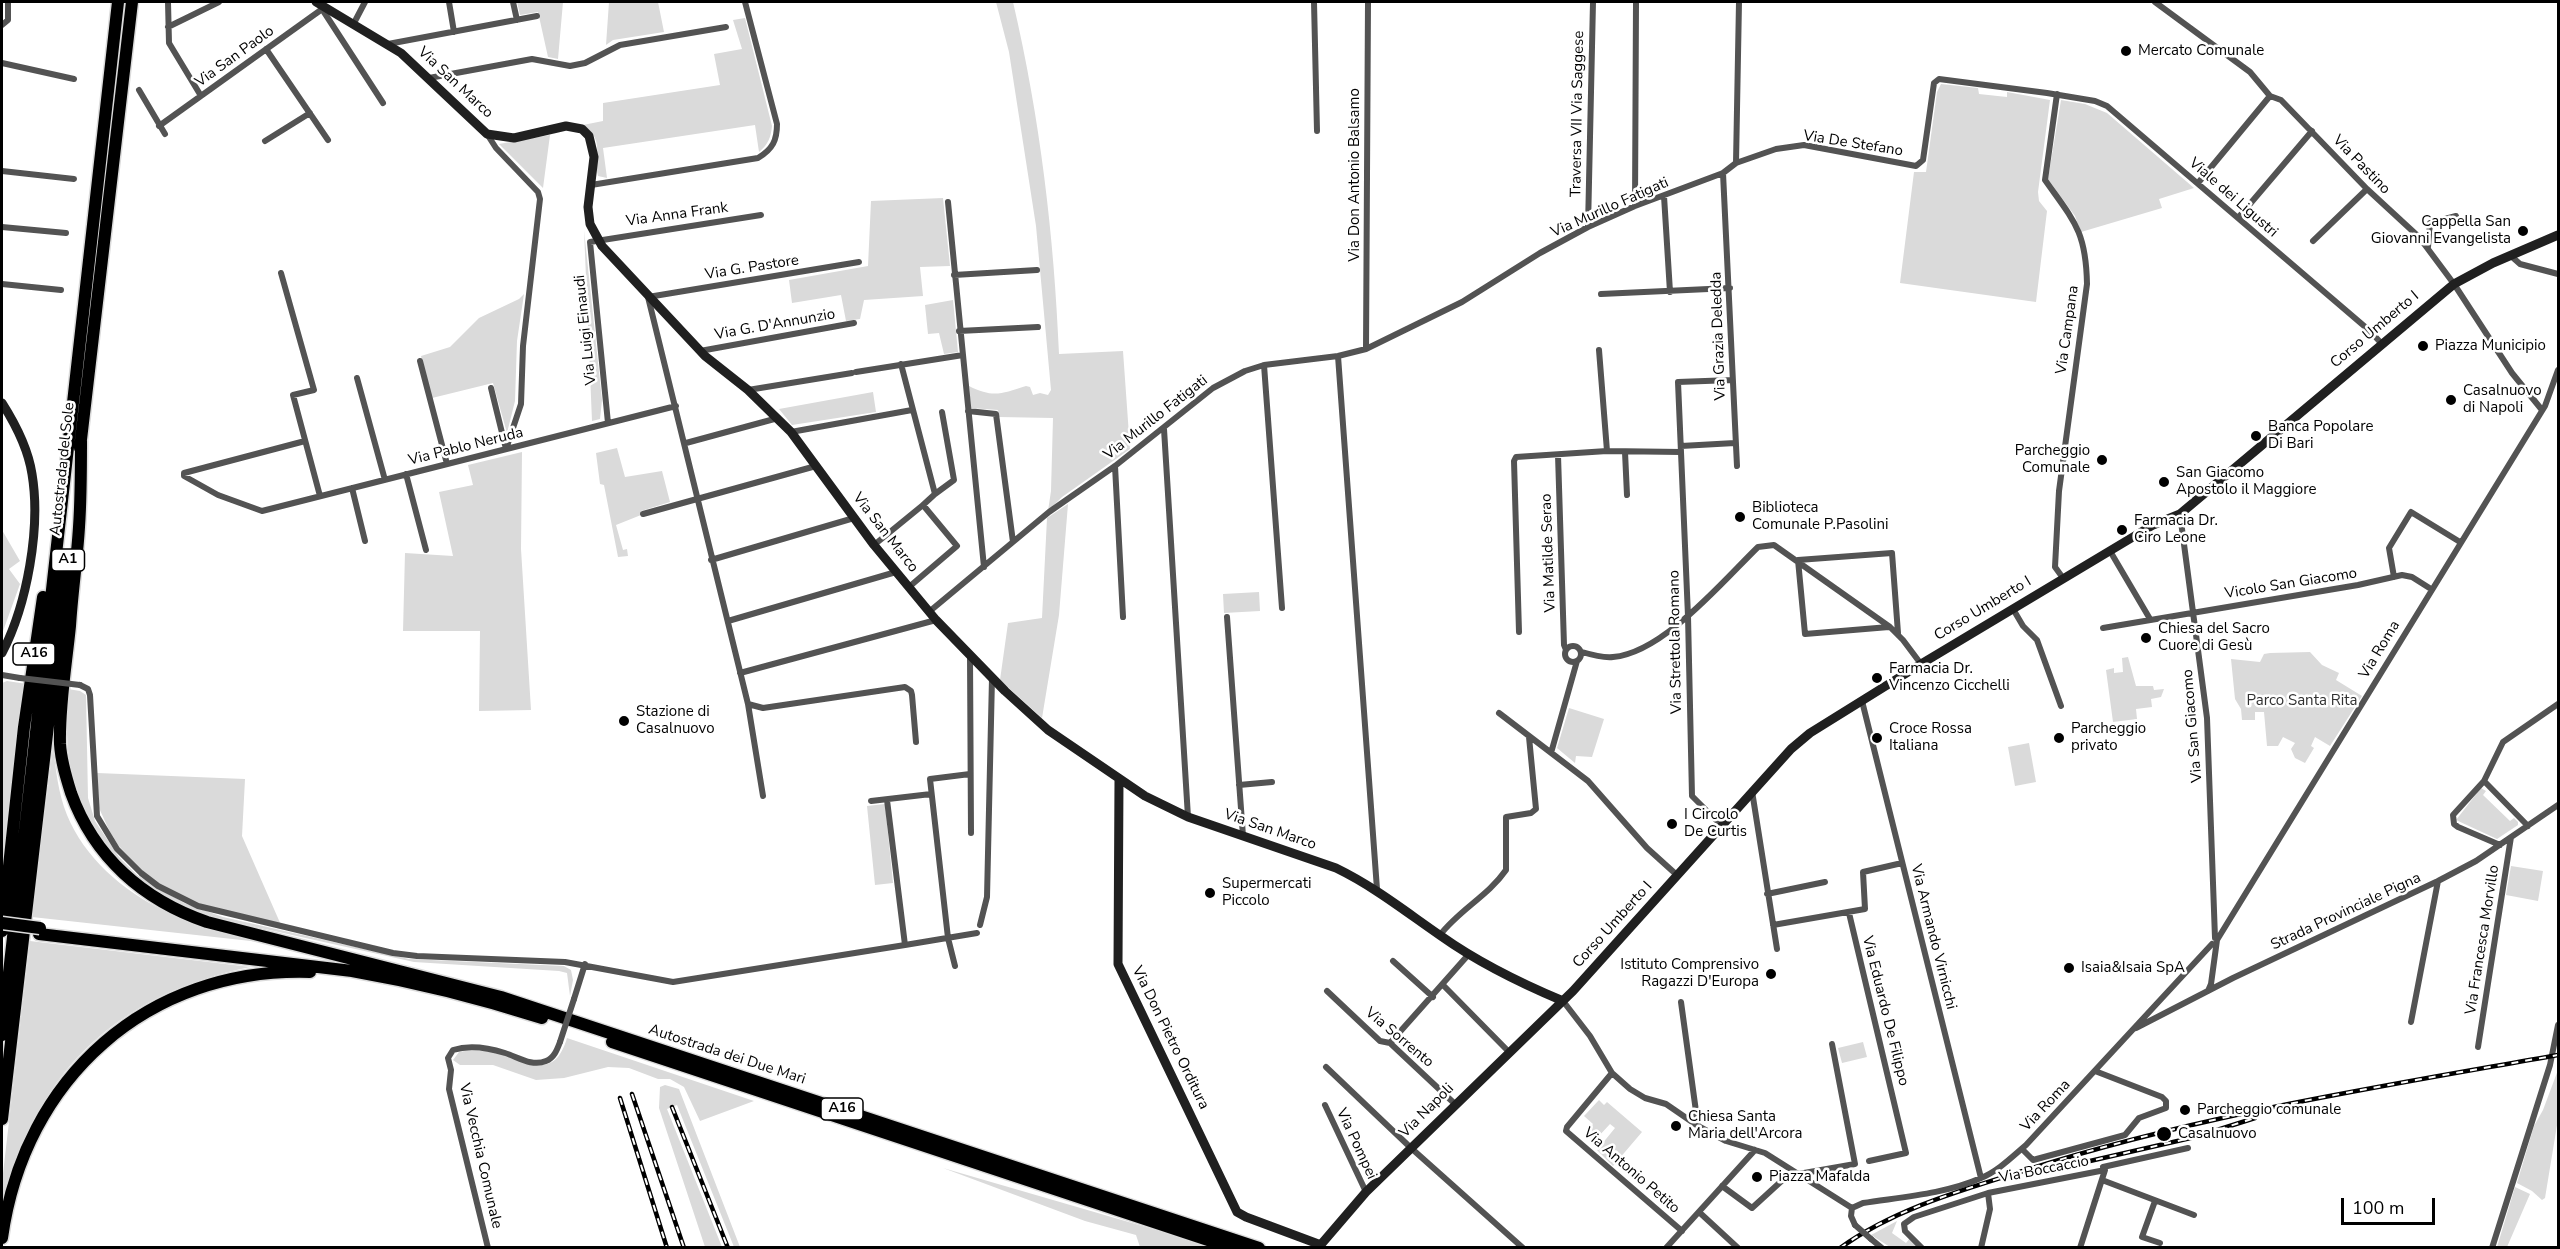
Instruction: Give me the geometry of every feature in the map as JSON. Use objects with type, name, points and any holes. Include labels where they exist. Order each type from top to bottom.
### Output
[{"type":"highway","name":"Autostrada del Sole","points":[[2,1035],[118,2]]},
{"type":"highway","name":"Autostrada del Sole","points":[[2,1119],[132,2]]},
{"type":"highway","name":"A16","points":[[2,930],[24,727],[74,379]]},
{"type":"highway","points":[[81,441],[79,526],[60,746],[65,776],[77,808],[93,838],[118,868],[145,892],[186,915],[423,981]]},
{"type":"highway","points":[[2,923],[40,931],[423,981]]},
{"type":"highway","points":[[2,930],[40,931]]},
{"type":"highway","points":[[2,1238],[13,1187],[29,1142],[53,1099],[75,1070],[101,1044],[153,1007],[180,994],[212,983],[252,975],[287,972],[423,981]]},
{"type":"highway","name":"Autostrada dei Due Mari","points":[[423,981],[1232,1248]]},
{"type":"highway","name":"Autostrada dei Due Mari","points":[[423,981],[537,1008],[1259,1248]]},
{"type":"main road","name":"Via San Marco","points":[[321,6],[387,44],[429,78],[476,126],[488,134],[513,138],[567,126],[582,129],[592,143],[594,157],[588,207],[590,225],[613,261],[700,351],[748,390],[791,432],[874,545],[936,620],[992,678],[1048,730],[1145,796],[1188,817],[1336,868],[1377,890],[1440,935],[1502,974],[1563,1001]]},
{"type":"main road","name":"Corso Umberto I","points":[[1563,1001],[1678,876],[1752,791],[1791,749],[1810,734],[2153,525],[2180,514],[2454,284],[2559,235]]},
{"type":"main road","points":[[2,403],[14,421],[28,455],[35,515],[25,588],[14,626],[2,653]]},
{"type":"main road","name":"Via Don Pietro Orditura","points":[[1119,779],[1118,964],[1237,1212],[1246,1218],[1319,1246]]},
{"type":"main road","name":"Via Napoli","points":[[1319,1246],[1366,1192],[1563,1001]]},
{"type":"street","points":[[2,25],[8,20],[8,2]]},
{"type":"street","points":[[168,2],[169,44],[201,96]]},
{"type":"street","points":[[196,2],[201,10]]},
{"type":"street","points":[[168,27],[219,2]]},
{"type":"street","points":[[354,23],[365,2]]},
{"type":"street","points":[[449,2],[454,32]]},
{"type":"street","points":[[513,2],[517,20]]},
{"type":"street","points":[[591,184],[758,158],[769,152],[775,142],[777,124],[745,2]]},
{"type":"street","points":[[1314,2],[1317,131]]},
{"type":"street","name":"Via Don Antonio Balsamo","points":[[1366,349],[1368,2]]},
{"type":"street","name":"Traversa VII Via Saggese","points":[[1588,227],[1593,2]]},
{"type":"street","points":[[1635,206],[1636,2]]},
{"type":"street","points":[[1736,163],[1739,2]]},
{"type":"street","name":"Via Pastino","points":[[2155,2],[2250,72],[2270,96],[2281,100],[2428,248],[2454,284]]},
{"type":"street","points":[[321,6],[383,103]]},
{"type":"street","name":"Via San Paolo","points":[[159,126],[266,49],[321,6]]},
{"type":"street","points":[[387,44],[537,16]]},
{"type":"street","points":[[429,78],[532,59],[570,66],[585,63],[620,45],[726,27]]},
{"type":"street","points":[[266,49],[328,140]]},
{"type":"street","points":[[2,63],[75,79]]},
{"type":"street","name":"Via De Stefano","points":[[1723,173],[1736,163],[1776,149],[1804,145],[1916,166],[1923,160],[1935,80],[2057,94]]},
{"type":"street","points":[[139,90],[165,134]]},
{"type":"street","name":"Viale dei Ligustri","points":[[2057,94],[2095,101],[2107,106],[2370,331],[2381,344]]},
{"type":"street","name":"Via Campana","points":[[2057,94],[2045,180],[2075,221],[2086,260],[2087,284],[2059,492],[2055,567],[2063,579]]},
{"type":"street","points":[[2198,183],[2270,96]]},
{"type":"street","points":[[266,141],[310,113]]},
{"type":"street","points":[[2238,218],[2312,131]]},
{"type":"street","points":[[488,134],[496,148],[538,192],[540,199],[523,346],[520,404],[506,449]]},
{"type":"street","points":[[2,171],[75,179]]},
{"type":"street","name":"Via Murillo Fatigati","points":[[930,611],[1049,512],[1164,429],[1213,388],[1245,371],[1264,365],[1338,356],[1366,349],[1462,302],[1539,253],[1588,227],[1635,206],[1723,173]]},
{"type":"street","name":"Via Grazia Deledda","points":[[1723,173],[1737,466]]},
{"type":"street","points":[[2313,241],[2367,189]]},
{"type":"street","points":[[1664,196],[1670,292]]},
{"type":"street","points":[[948,202],[984,567]]},
{"type":"street","name":"Via Anna Frank","points":[[597,239],[761,215]]},
{"type":"street","points":[[2428,248],[2430,223],[2456,216]]},
{"type":"street","points":[[2,227],[66,233]]},
{"type":"street","name":"Via Luigi Einaudi","points":[[597,239],[590,242],[589,253],[608,423]]},
{"type":"street","points":[[2511,256],[2520,264],[2558,272]]},
{"type":"street","name":"Via G. Pastore","points":[[648,297],[859,262]]},
{"type":"street","points":[[954,275],[1037,270]]},
{"type":"street","points":[[281,273],[314,390],[292,395],[320,496]]},
{"type":"street","points":[[2,284],[62,290]]},
{"type":"street","points":[[2454,284],[2512,373],[2542,410]]},
{"type":"street","points":[[1601,294],[1730,288]]},
{"type":"street","points":[[648,297],[686,443],[711,560],[741,673],[763,796]]},
{"type":"street","name":"Via G. D'Annunzio","points":[[700,351],[854,323]]},
{"type":"street","points":[[959,331],[1038,327]]},
{"type":"street","points":[[1599,350],[1607,451]]},
{"type":"street","points":[[748,390],[963,355]]},
{"type":"street","points":[[1338,356],[1377,890]]},
{"type":"street","points":[[420,361],[447,464]]},
{"type":"street","points":[[901,364],[935,494]]},
{"type":"street","points":[[1264,365],[1282,608]]},
{"type":"street","name":"Via Roma","points":[[1852,1208],[1863,1203],[1946,1189],[1981,1178],[1999,1168],[2022,1149],[2215,942],[2542,410],[2559,370]]},
{"type":"street","points":[[357,378],[385,480]]},
{"type":"street","name":"Via Strettola Romano","points":[[1721,825],[1692,796],[1688,616],[1678,382],[1732,380]]},
{"type":"street","points":[[491,388],[506,449]]},
{"type":"street","name":"Via Pablo Neruda","points":[[304,441],[184,473],[184,476],[218,495],[262,511],[676,406]]},
{"type":"street","points":[[791,432],[912,410]]},
{"type":"street","points":[[968,411],[996,414],[1013,542]]},
{"type":"street","points":[[874,545],[954,480],[942,412]]},
{"type":"street","points":[[686,443],[778,418]]},
{"type":"street","points":[[1164,429],[1188,817]]},
{"type":"street","points":[[1519,632],[1514,461],[1516,457],[1681,449],[1735,443]]},
{"type":"street","points":[[1625,452],[1627,495]]},
{"type":"street","name":"Via Matilde Serao","points":[[1558,455],[1566,650]]},
{"type":"street","points":[[643,514],[816,466]]},
{"type":"street","points":[[1115,466],[1123,617]]},
{"type":"street","points":[[406,474],[426,550]]},
{"type":"street","points":[[352,488],[365,541]]},
{"type":"street","points":[[909,587],[957,546],[923,505]]},
{"type":"street","points":[[2394,577],[2389,548],[2411,512],[2460,542]]},
{"type":"street","name":"Via San Giacomo","points":[[2180,514],[2207,718],[2215,942]]},
{"type":"street","points":[[711,560],[854,518]]},
{"type":"street","points":[[1577,661],[1571,662],[1567,658],[1566,650],[1575,646],[1582,652],[1612,658],[1623,656],[1656,641],[1688,616],[1758,548],[1774,545],[1898,633],[1922,664]]},
{"type":"street","points":[[2110,551],[2150,619]]},
{"type":"street","points":[[1798,560],[1892,553],[1898,633]]},
{"type":"street","points":[[1798,560],[1805,634],[1890,627]]},
{"type":"street","points":[[728,621],[896,572]]},
{"type":"street","name":"Vicolo San Giacomo","points":[[2103,628],[2408,575],[2431,589]]},
{"type":"street","points":[[2013,609],[2023,626],[2037,640],[2061,706]]},
{"type":"street","points":[[1227,617],[1243,836]]},
{"type":"street","points":[[741,673],[936,620]]},
{"type":"street","points":[[1551,753],[1577,661],[1582,652]]},
{"type":"street","points":[[970,656],[971,833]]},
{"type":"street","points":[[2,675],[80,685],[88,689],[94,790],[100,823],[129,862],[158,886],[198,906],[393,953],[585,964],[673,982],[977,933]]},
{"type":"street","points":[[980,925],[987,897],[992,678]]},
{"type":"street","points":[[748,704],[764,708],[905,687],[912,693],[916,742]]},
{"type":"street","name":"Via Armando Virnicchi","points":[[1862,701],[1981,1178]]},
{"type":"street","points":[[2500,844],[2458,828],[2453,821],[2455,813],[2484,781],[2503,742],[2559,704]]},
{"type":"street","points":[[1499,713],[1588,781],[1647,848],[1678,876]]},
{"type":"street","points":[[1440,935],[1452,921],[1487,892],[1506,870],[1506,817],[1509,814],[1532,813],[1536,809],[1529,737]]},
{"type":"street","points":[[955,966],[948,938],[930,779],[970,774]]},
{"type":"street","points":[[2484,781],[2528,826]]},
{"type":"street","points":[[1239,785],[1272,782]]},
{"type":"street","points":[[1752,791],[1777,950]]},
{"type":"street","points":[[871,801],[931,794]]},
{"type":"street","points":[[887,800],[905,945]]},
{"type":"street","name":"Strada Provinciale Pigna","points":[[2136,1028],[2233,978],[2438,881],[2559,805]]},
{"type":"street","name":"Via Francesca Morvillo","points":[[2478,1047],[2511,837]]},
{"type":"street","points":[[1773,925],[1865,909],[1863,872],[1902,863]]},
{"type":"street","points":[[2410,1022],[2438,881]]},
{"type":"street","points":[[1767,894],[1824,882]]},
{"type":"street","name":"Via Eduardo De Filippo","points":[[1849,913],[1906,1153],[1869,1161]]},
{"type":"street","name":"Via Roma","points":[[2208,991],[2213,972],[2215,942]]},
{"type":"street","points":[[1390,1043],[1469,954]]},
{"type":"street","points":[[1393,961],[1433,997]]},
{"type":"street","name":"Via Vecchia Comunale","points":[[489,1248],[449,1089],[451,1070],[447,1061],[449,1054],[460,1048],[493,1050],[525,1061],[540,1063],[550,1059],[560,1042],[585,964]]},
{"type":"street","points":[[2213,972],[2219,978],[2233,978]]},
{"type":"street","points":[[1443,986],[1509,1052]]},
{"type":"street","name":"Via Sorrento","points":[[1327,991],[1380,1041],[1390,1043],[1455,1104]]},
{"type":"street","points":[[2162,998],[2161,1005],[2164,1009],[2172,1010]]},
{"type":"street","points":[[1563,1001],[1590,1036],[1612,1073],[1630,1089],[1645,1098],[1666,1104],[1698,1126],[1726,1141],[1765,1153],[1798,1173],[1852,1208],[1851,1216],[1855,1225],[1882,1248]]},
{"type":"street","points":[[1682,1002],[1698,1126]]},
{"type":"street","points":[[2492,1248],[2554,1051],[2558,1024]]},
{"type":"street","points":[[1722,1186],[1752,1208],[1780,1180],[1798,1173],[1855,1164],[1832,1044]]},
{"type":"street","points":[[2554,1051],[2559,1044]]},
{"type":"street","points":[[1326,1067],[1411,1148],[1523,1248]]},
{"type":"street","points":[[2022,1149],[2033,1160],[2126,1135],[2139,1118],[2166,1108],[2166,1101],[2162,1097],[2095,1071]]},
{"type":"street","name":"Via Antonio Petito","points":[[1612,1073],[1566,1131],[1682,1231]]},
{"type":"street","name":"Via Pompei","points":[[1325,1105],[1366,1192]]},
{"type":"street","name":"Via Boccaccio","points":[[1922,1248],[1905,1231],[1904,1224],[1914,1217],[1988,1193],[2104,1170],[2103,1167],[2188,1148]]},
{"type":"street","points":[[1666,1248],[1755,1150]]},
{"type":"street","points":[[2080,1248],[2104,1170]]},
{"type":"street","points":[[2102,1180],[2194,1215]]},
{"type":"street","points":[[1981,1248],[1990,1209],[1988,1193]]},
{"type":"street","points":[[2156,1201],[2142,1237],[2160,1243]]},
{"type":"street","points":[[1699,1212],[1738,1248]]},
{"type":"green space","points":[[517,2],[563,2],[558,59],[548,57],[538,12],[520,15]]},
{"type":"green space","points":[[609,2],[658,2],[664,32],[613,40],[606,45]]},
{"type":"green space","points":[[996,2],[1013,2],[1031,89],[1054,265],[1059,354],[1123,351],[1130,449],[1062,497],[1048,511],[1051,491],[1053,418],[999,417],[998,410],[971,408],[969,386],[997,394],[1026,386],[1030,387],[1033,395],[1040,393],[1048,395],[1051,390],[1036,226],[1009,52]]},
{"type":"green space","points":[[745,18],[772,126],[765,147],[759,152],[755,125],[603,148],[607,178],[598,176],[597,143],[590,131],[583,125],[603,121],[603,103],[720,85],[714,54],[742,49],[733,20]]},
{"type":"green space","points":[[1941,84],[1978,88],[1979,94],[2007,97],[2007,92],[2050,100],[2038,192],[2039,201],[2047,211],[2036,302],[1900,283],[1914,172],[1926,172],[1937,92]]},
{"type":"green space","points":[[2061,100],[2085,104],[2107,113],[2194,188],[2159,199],[2162,208],[2081,232],[2075,216],[2048,179]]},
{"type":"green space","points":[[550,135],[543,188],[499,144]]},
{"type":"green space","points":[[943,198],[950,266],[920,267],[923,296],[864,300],[860,319],[846,321],[841,295],[792,303],[789,280],[868,266],[871,201]]},
{"type":"green space","points":[[584,230],[602,400],[600,419],[592,421]]},
{"type":"green space","points":[[524,294],[517,341],[515,401],[507,433],[493,383],[432,398],[421,356],[450,347],[479,318],[519,299]]},
{"type":"green space","points":[[953,300],[958,352],[944,354],[939,333],[928,334],[925,305]]},
{"type":"green space","points":[[873,392],[876,412],[792,425],[779,409]]},
{"type":"green space","points":[[617,448],[625,477],[662,471],[670,502],[641,511],[641,515],[616,525],[623,550],[627,549],[628,556],[618,557],[604,485],[600,484],[596,453]]},
{"type":"green space","points":[[522,452],[521,549],[531,710],[479,711],[480,631],[403,631],[405,553],[453,556],[439,492],[473,485],[468,465]]},
{"type":"green space","points":[[1068,504],[1059,615],[1042,718],[1000,680],[1008,623],[1042,618],[1047,518]]},
{"type":"green space","points":[[2,530],[20,561],[9,569],[20,584],[2,634]]},
{"type":"green space","points":[[1259,592],[1260,611],[1224,613],[1223,594]]},
{"type":"green space","name":"Parco Santa Rita","points":[[2310,652],[2322,665],[2339,673],[2336,680],[2362,696],[2330,746],[2315,737],[2311,746],[2314,748],[2305,763],[2295,758],[2291,749],[2295,743],[2283,737],[2278,746],[2267,746],[2264,712],[2255,712],[2255,720],[2242,720],[2241,709],[2235,699],[2231,659],[2260,662],[2264,654]]},
{"type":"green space","points":[[2128,657],[2136,686],[2153,686],[2154,690],[2164,689],[2161,697],[2151,699],[2152,707],[2136,709],[2137,719],[2113,722],[2106,670],[2114,668],[2114,673],[2123,672],[2122,658]]},
{"type":"green space","points":[[7,681],[27,684],[2,889],[2,683]]},
{"type":"green space","points":[[68,689],[80,691],[86,695],[88,798],[95,821],[119,857],[137,875],[184,903],[223,917],[409,959],[564,966],[571,970],[573,980],[570,996],[567,973],[414,962],[220,919],[190,908],[163,894],[138,878],[116,858],[98,836],[84,810],[73,781],[68,749]]},
{"type":"green space","points":[[1569,708],[1604,719],[1592,757],[1576,756],[1575,763],[1557,748]]},
{"type":"green space","points":[[2029,743],[2036,782],[2015,786],[2008,747]]},
{"type":"green space","points":[[53,747],[59,790],[67,815],[84,845],[106,871],[148,902],[176,916],[269,943],[32,917]]},
{"type":"green space","points":[[97,773],[245,779],[242,836],[281,925],[199,904],[150,880],[118,845],[109,830],[99,808]]},
{"type":"green space","points":[[2481,788],[2486,791],[2483,795],[2510,821],[2514,818],[2518,822],[2518,825],[2497,839],[2456,820]]},
{"type":"green space","points":[[885,804],[893,883],[875,885],[867,806]]},
{"type":"green space","points":[[2511,866],[2543,871],[2538,901],[2506,895]]},
{"type":"green space","points":[[30,941],[251,967],[203,979],[159,997],[120,1020],[86,1049],[57,1082],[33,1121],[15,1164],[2,1213],[2,1182]]},
{"type":"green space","points":[[567,1038],[754,1101],[700,1121],[684,1087],[670,1079],[658,1079],[629,1068],[608,1067],[564,1078],[536,1080],[493,1065],[460,1065],[453,1060],[459,1052],[487,1051],[529,1063],[547,1064],[555,1060],[562,1052]]},
{"type":"green space","points":[[1863,1042],[1867,1057],[1842,1063],[1838,1048]]},
{"type":"green space","points":[[2558,1070],[2558,1119],[2545,1198],[2542,1200],[2532,1191],[2517,1183],[2534,1126],[2543,1110]]},
{"type":"green space","points":[[665,1085],[679,1089],[740,1247],[734,1247],[677,1105],[667,1109],[722,1247],[705,1247],[659,1108],[660,1087]]},
{"type":"green space","points":[[1599,1100],[1604,1105],[1607,1102],[1642,1132],[1613,1166],[1597,1150],[1615,1128],[1610,1124],[1598,1137],[1593,1133],[1590,1137],[1586,1133],[1593,1124],[1584,1116]]},
{"type":"green space","points":[[943,1168],[1207,1247],[1140,1247],[1136,1235],[1085,1221]]},
{"type":"green space","points":[[2515,1187],[2530,1194],[2507,1247],[2497,1247]]},
{"type":"green space","points":[[1897,1221],[1892,1233],[1906,1243],[1910,1238],[1919,1247],[1890,1247],[1871,1235]]},
{"type":"railway","points":[[1840,1248],[1883,1222],[1928,1202],[2089,1151],[2289,1104],[2558,1055]]},
{"type":"railway","points":[[632,1094],[684,1248]]},
{"type":"railway","points":[[620,1098],[667,1248]]},
{"type":"railway","points":[[672,1107],[728,1248]]},
{"type":"railway","points":[[2055,1169],[2195,1137],[2255,1118]]},
{"type":"place","name":"Mercato Comunale","points":[[2126,51]]},
{"type":"place","name":"Cappella San Giovanni Evangelista","points":[[2523,231]]},
{"type":"place","name":"Piazza Municipio","points":[[2423,346]]},
{"type":"place","name":"Casalnuovo di Napoli","points":[[2451,400]]},
{"type":"place","name":"Banca Popolare Di Bari","points":[[2256,436]]},
{"type":"place","name":"Parcheggio Comunale","points":[[2102,460]]},
{"type":"place","name":"San Giacomo Apostolo il Maggiore","points":[[2164,482]]},
{"type":"place","name":"Biblioteca Comunale P.Pasolini","points":[[1740,517]]},
{"type":"place","name":"Farmacia Dr. Ciro Leone","points":[[2122,530]]},
{"type":"place","name":"Chiesa del Sacro Cuore di Gesù","points":[[2146,638]]},
{"type":"place","name":"Farmacia Dr. Vincenzo Cicchelli","points":[[1877,678]]},
{"type":"place","name":"Stazione di Casalnuovo","points":[[624,721]]},
{"type":"place","name":"Croce Rossa Italiana","points":[[1877,738]]},
{"type":"place","name":"Parcheggio privato","points":[[2059,738]]},
{"type":"place","name":"I Circolo De Curtis","points":[[1672,824]]},
{"type":"place","name":"Supermercati Piccolo","points":[[1210,893]]},
{"type":"place","name":"Isaia&Isaia SpA","points":[[2069,968]]},
{"type":"place","name":"Istituto Comprensivo Ragazzi D'Europa","points":[[1771,974]]},
{"type":"place","name":"Parcheggio comunale","points":[[2185,1110]]},
{"type":"place","name":"Chiesa Santa Maria dell'Arcora","points":[[1676,1126]]},
{"type":"place","name":"Casalnuovo","points":[[2164,1134]]},
{"type":"place","name":"Piazza Mafalda","points":[[1757,1177]]}]
